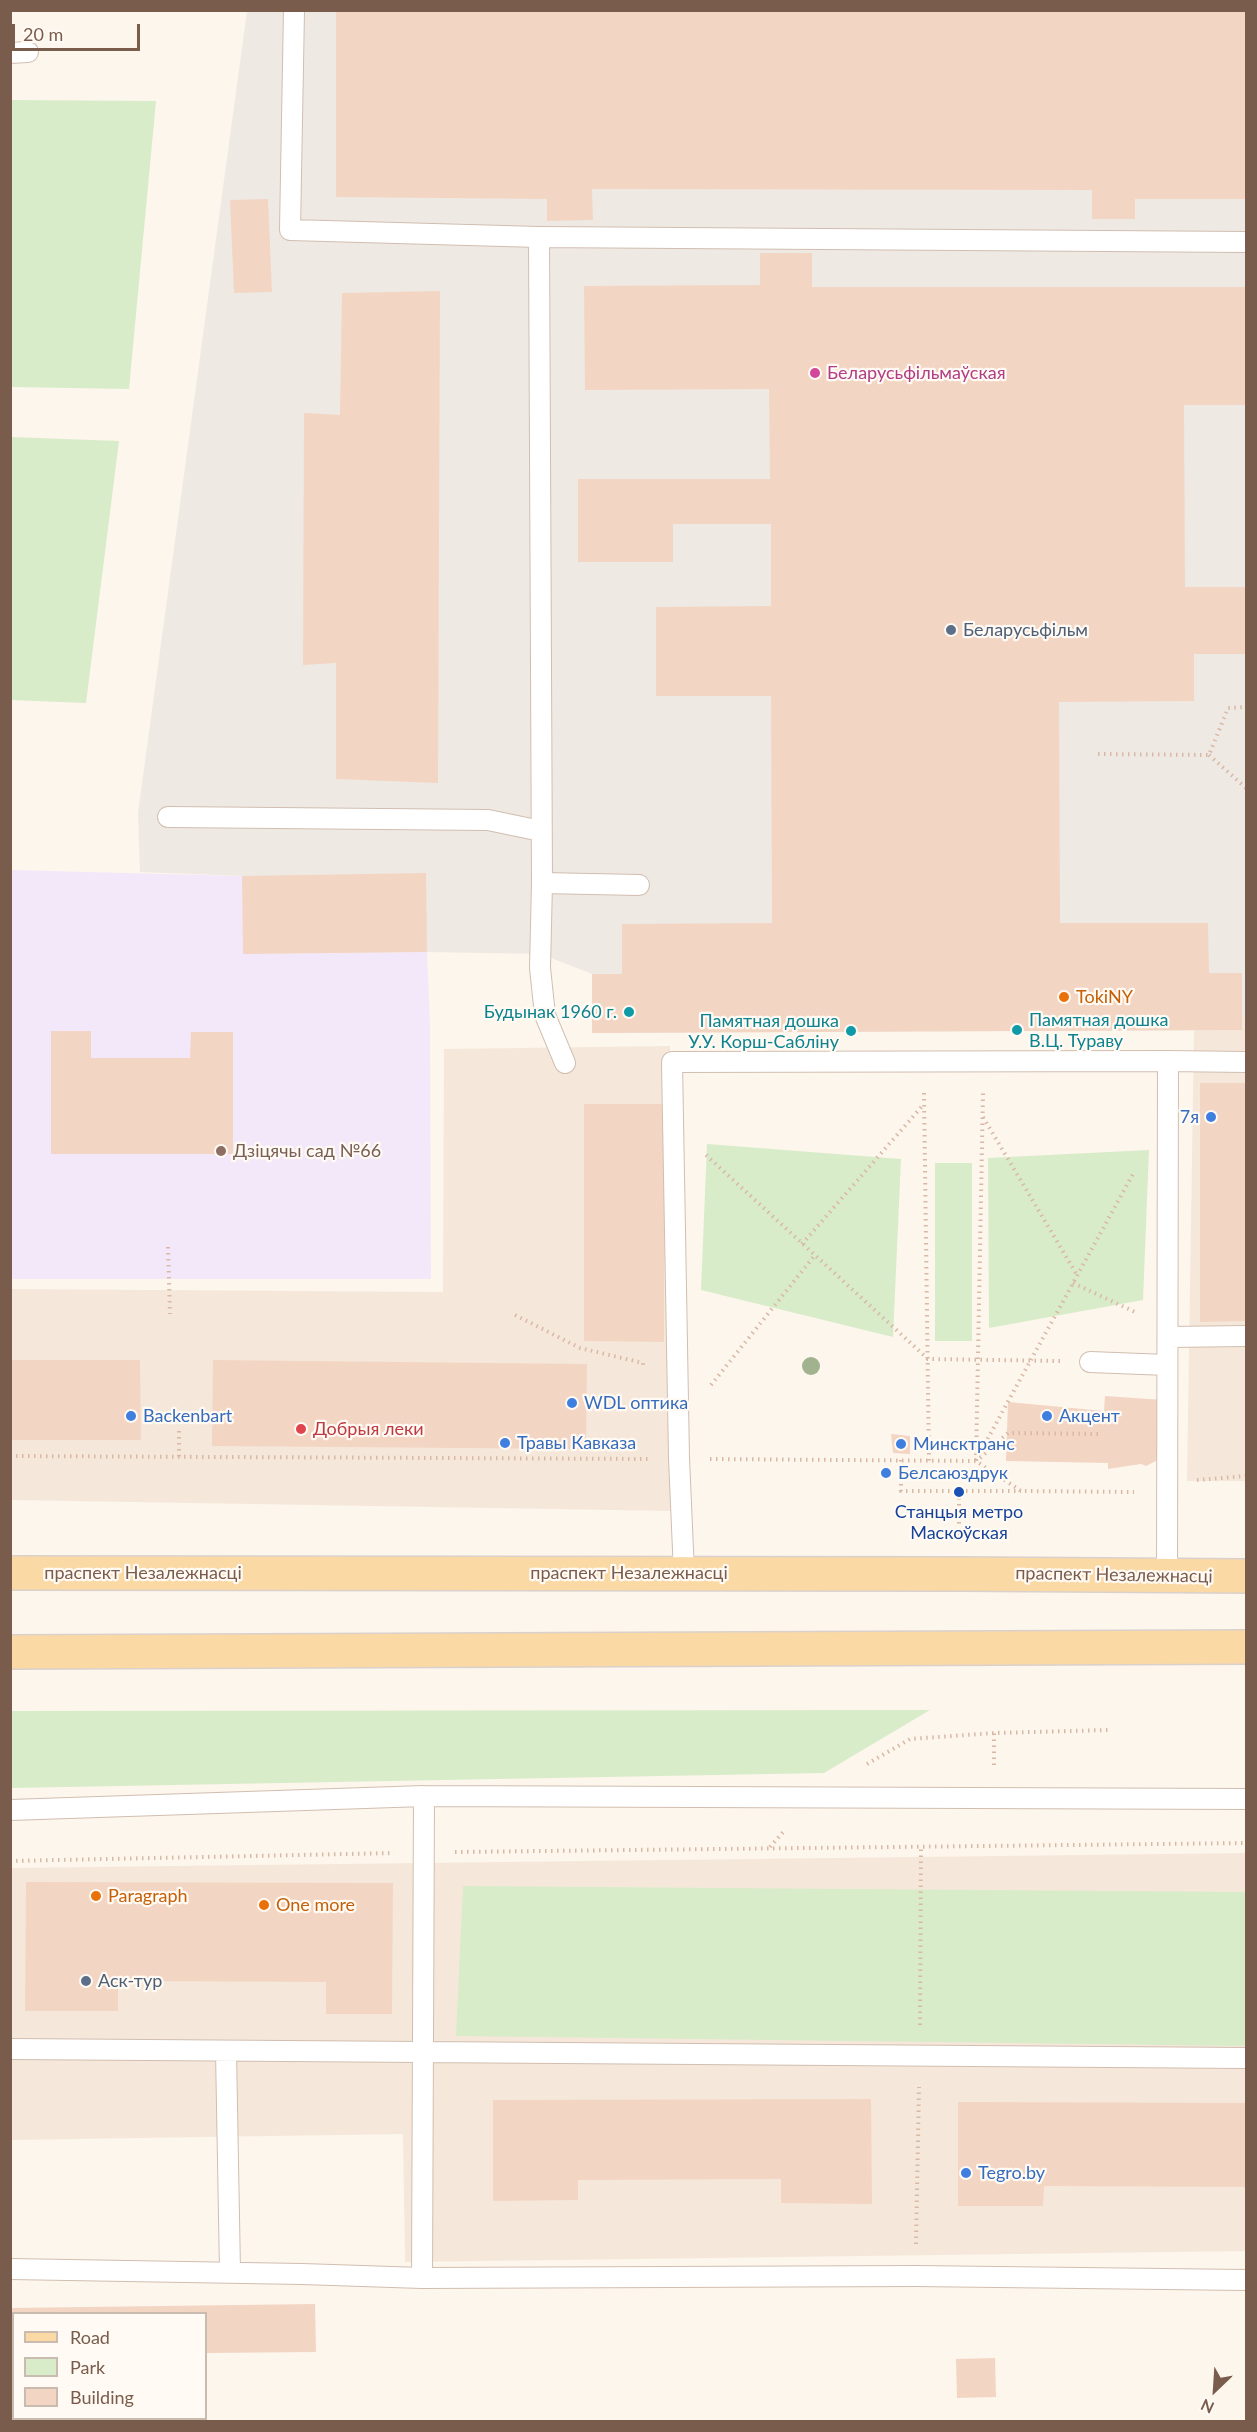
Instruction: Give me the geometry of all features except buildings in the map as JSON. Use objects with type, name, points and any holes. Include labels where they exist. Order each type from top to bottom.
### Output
[{"type":"main road","name":"праспект Незалежнасці","points":[[10,1573],[1246,1576]]},
{"type":"main road","points":[[10,1652],[1246,1647]]},
{"type":"lane","points":[[294,10],[290,230],[539,237],[1246,242]]},
{"type":"lane","points":[[539,237],[542,883],[540,968],[545,1015],[565,1063]]},
{"type":"lane","points":[[168,817],[488,820],[541,831]]},
{"type":"lane","points":[[542,883],[639,885]]},
{"type":"lane","points":[[1167,1576],[1168,1061]]},
{"type":"lane","points":[[684,1573],[679,1458],[672,1062],[1246,1062]]},
{"type":"lane","points":[[1168,1337],[1246,1336]]},
{"type":"lane","points":[[1090,1362],[1167,1365]]},
{"type":"lane","points":[[422,2278],[424,1796]]},
{"type":"lane","points":[[10,1810],[424,1796],[1246,1799]]},
{"type":"lane","points":[[10,2049],[1246,2058]]},
{"type":"lane","points":[[226,2051],[230,2272]]},
{"type":"lane","points":[[10,2269],[230,2272],[422,2278],[927,2276],[1246,2280]]},
{"type":"path","points":[[1209,755],[1228,708],[1246,707]]},
{"type":"path","points":[[1098,754],[1209,755],[1246,788]]},
{"type":"path","points":[[924,1061],[929,1461]]},
{"type":"path","points":[[976,1461],[983,1061]]},
{"type":"path","points":[[802,1244],[924,1104]]},
{"type":"path","points":[[982,1116],[1077,1276]]},
{"type":"path","points":[[673,1125],[928,1359],[1090,1362]]},
{"type":"path","points":[[976,1461],[1139,1162]]},
{"type":"path","points":[[168,1247],[170,1314]]},
{"type":"path","points":[[679,1425],[815,1255]]},
{"type":"path","points":[[515,1315],[580,1348],[643,1363],[644,1373]]},
{"type":"path","points":[[179,1431],[179,1456]]},
{"type":"path","points":[[976,1461],[1008,1433],[1102,1434]]},
{"type":"path","points":[[648,1448],[648,1459]]},
{"type":"path","points":[[10,1456],[976,1461],[1021,1491]]},
{"type":"path","points":[[901,1460],[901,1491],[1132,1492]]},
{"type":"path","points":[[994,1774],[994,1733],[1108,1730]]},
{"type":"path","points":[[10,1861],[425,1852],[1246,1843]]},
{"type":"shaded area","points":[[247,11],[1246,11],[1246,1016],[1242,1016],[1242,1030],[592,1033],[592,974],[541,954],[427,952],[243,954],[242,876],[140,872],[138,813]]},
{"type":"shaded area","name":"Дзіцячы сад №66","points":[[11,870],[242,876],[244,954],[427,952],[430,1024],[431,1279],[11,1279]]},
{"type":"shaded area","points":[[1242,1015],[1246,1016],[1246,1481],[1187,1481],[1194,1029],[1242,1029]]},
{"type":"shaded area","points":[[670,1046],[674,1511],[11,1500],[11,1289],[443,1292],[444,1049]]},
{"type":"shaded area","points":[[1246,1853],[1246,2251],[405,2262],[403,2134],[11,2140],[10,1868]]},
{"type":"green space","points":[[11,100],[156,101],[129,389],[11,387]]},
{"type":"green space","points":[[11,437],[119,441],[86,703],[11,700]]},
{"type":"green space","points":[[707,1144],[901,1159],[893,1337],[701,1290]]},
{"type":"green space","points":[[1149,1150],[1143,1300],[989,1328],[988,1158]]},
{"type":"green space","points":[[935,1163],[972,1163],[972,1341],[935,1341]]},
{"type":"green space","points":[[930,1710],[824,1773],[11,1788],[11,1711]]},
{"type":"green space","points":[[463,1886],[1246,1892],[1246,2046],[456,2036]]},
{"type":"place","name":"Беларусьфільмаўская","points":[[815,373]]},
{"type":"place","name":"Беларусьфільм","points":[[951,630]]},
{"type":"place","name":"TokiNY","points":[[1064,997]]},
{"type":"place","name":"Будынак 1960 г.","points":[[629,1012]]},
{"type":"place","name":"Памятная дошка В.Ц. Тураву","points":[[1017,1030]]},
{"type":"place","name":"Памятная дошка У.У. Корш-Сабліну","points":[[851,1031]]},
{"type":"place","name":"7я","points":[[1211,1117]]},
{"type":"place","name":"Дзіцячы сад №66","points":[[221,1151]]},
{"type":"place","name":"WDL оптика","points":[[572,1403]]},
{"type":"place","name":"Backenbart","points":[[131,1416]]},
{"type":"place","name":"Акцент","points":[[1047,1416]]},
{"type":"place","name":"Добрыя леки","points":[[301,1429]]},
{"type":"place","name":"Травы Кавказа","points":[[505,1443]]},
{"type":"place","name":"Минсктранс","points":[[901,1444]]},
{"type":"place","name":"Белсаюздрук","points":[[886,1473]]},
{"type":"place","name":"Станцыя метро Маскоўская","points":[[959,1492]]},
{"type":"place","name":"Paragraph","points":[[96,1896]]},
{"type":"place","name":"One more","points":[[264,1905]]},
{"type":"place","name":"Аск-тур","points":[[86,1981]]},
{"type":"place","name":"Tegro.by","points":[[966,2173]]}]
